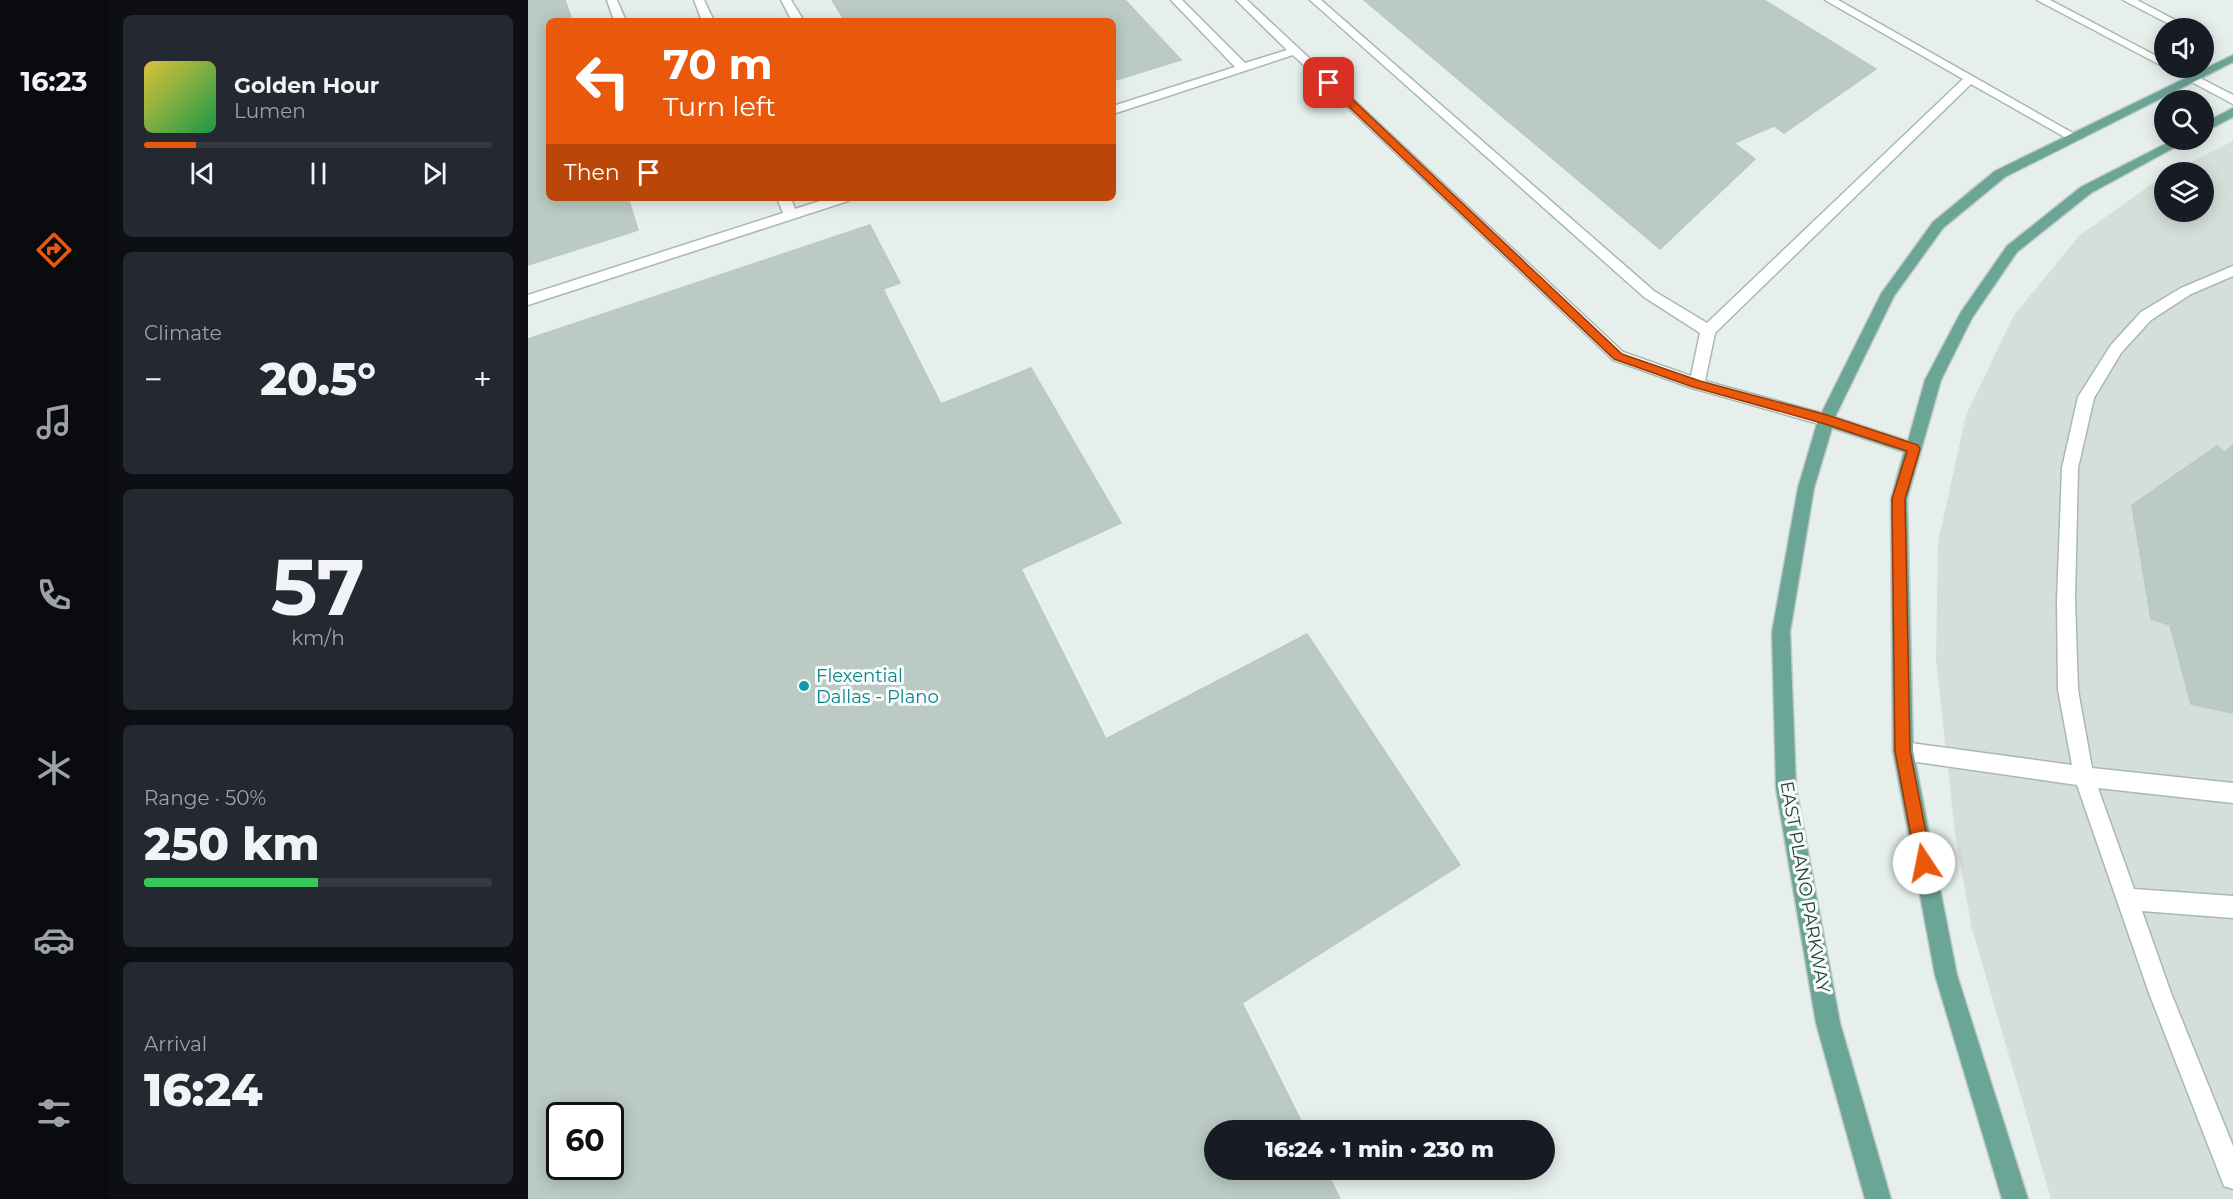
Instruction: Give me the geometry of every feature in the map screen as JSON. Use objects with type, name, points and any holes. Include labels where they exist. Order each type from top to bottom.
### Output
[{"type":"main road","name":"EAST PLANO PARKWAY","points":[[2214,67],[2233,58]]},
{"type":"main road","name":"EAST PLANO PARKWAY","points":[[1878,1199],[1828,1023],[1786,788],[1781,632],[1806,488],[1827,420],[1888,294],[1938,225],[2000,174],[2192,78]]},
{"type":"main road","points":[[2214,122],[2233,112]]},
{"type":"main road","points":[[2015,1199],[1946,975],[1903,751],[1899,499],[1933,380],[1966,316],[2012,249],[2086,190],[2163,150]]},
{"type":"main road","points":[[1827,420],[1913,449]]},
{"type":"street","points":[[612,0],[619,18]]},
{"type":"street","points":[[699,0],[707,18]]},
{"type":"street","points":[[786,0],[796,18]]},
{"type":"street","points":[[1176,0],[1243,68]]},
{"type":"street","points":[[1241,0],[1618,356],[1697,384],[1827,420]]},
{"type":"street","points":[[1314,0],[1648,294],[1708,331]]},
{"type":"street","points":[[1830,0],[2072,136]]},
{"type":"street","points":[[2042,0],[2154,59]]},
{"type":"street","points":[[2128,0],[2165,18]]},
{"type":"street","points":[[1116,109],[1295,51]]},
{"type":"street","points":[[2192,78],[2233,100]]},
{"type":"street","points":[[1697,384],[1708,331],[1970,79]]},
{"type":"street","points":[[785,201],[791,215]]},
{"type":"street","points":[[528,300],[834,201]]},
{"type":"street","points":[[2233,271],[2186,291],[2146,316],[2116,349],[2086,397],[2070,468],[2066,600],[2068,690],[2084,776],[2160,993],[2233,1177]]},
{"type":"street","points":[[1903,751],[2084,776],[2233,793]]},
{"type":"street","points":[[2127,899],[2233,907]]},
{"type":"shaded area","points":[[2233,141],[2233,1199],[2051,1199],[1972,929],[1955,834],[1936,660],[1938,542],[1966,415],[2014,315],[2080,235],[2154,183],[2154,222],[2214,222],[2214,162],[2191,162]]},
{"type":"building","points":[[528,0],[565,0],[571,18],[546,18],[546,201],[629,201],[638,230],[528,265]]},
{"type":"building","points":[[832,0],[1125,0],[1181,60],[1116,80],[1116,18],[843,18]]},
{"type":"building","points":[[1364,0],[1764,0],[1876,69],[1784,133],[1774,126],[1734,143],[1755,159],[1660,249]]},
{"type":"building","name":"Flexential Dallas - Plano","points":[[870,225],[900,283],[883,289],[941,404],[1031,368],[1121,523],[1021,569],[1106,739],[1307,634],[1460,865],[1242,1003],[1300,1120],[1204,1120],[1204,1180],[1331,1180],[1340,1199],[528,1199],[528,339]]},
{"type":"building","points":[[2233,445],[2233,713],[2191,704],[2170,625],[2151,619],[2132,505],[2217,446],[2225,452]]},
{"type":"place","name":"Flexential Dallas - Plano","points":[[804,686]]},
{"type":"route","points":[[1329,83],[1618,356],[1697,384],[1827,420],[1913,449],[1899,499],[1903,751],[1924,863]]}]
